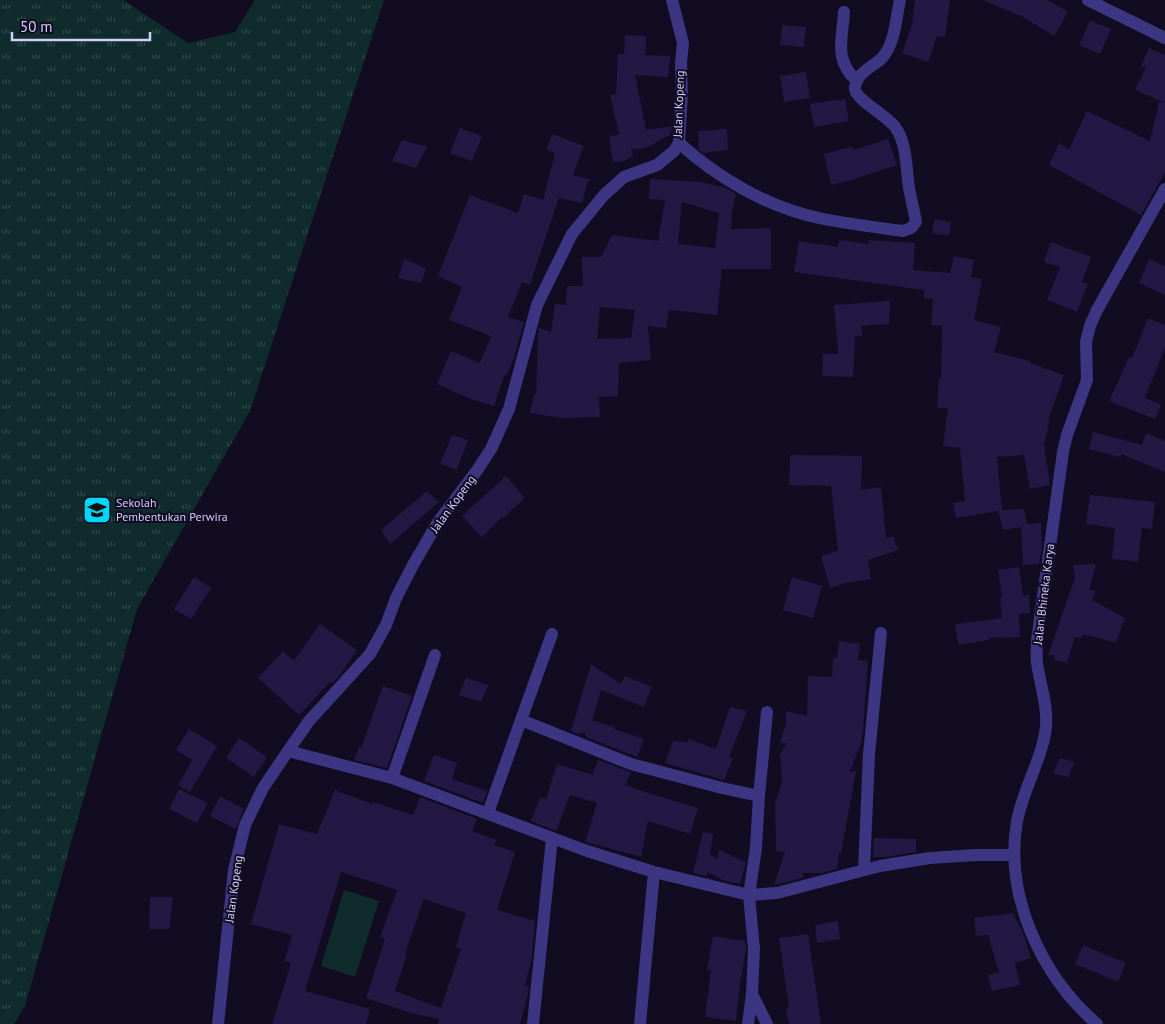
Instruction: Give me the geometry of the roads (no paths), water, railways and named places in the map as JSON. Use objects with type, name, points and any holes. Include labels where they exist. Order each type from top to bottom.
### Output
[{"type":"street","name":"Jalan Kopeng","points":[[218,1024],[234,870],[245,825],[263,788],[309,721],[370,654],[386,625],[396,598],[412,565],[438,522],[491,449],[509,409],[537,305],[572,234],[604,195],[624,177],[657,165],[674,151],[678,143],[682,94],[681,63],[683,43],[672,0]]},
{"type":"street","points":[[678,143],[740,188],[774,204],[817,218],[908,230],[916,222],[902,143],[897,129],[891,121],[858,96],[855,88],[857,81],[863,73],[881,59],[887,51],[891,42],[900,0]]},
{"type":"street","points":[[1088,0],[1165,38]]},
{"type":"street","points":[[844,12],[841,59],[849,73],[857,81]]},
{"type":"street","name":"Jalan Bhineka Karya","points":[[1098,1024],[1067,994],[1041,953],[1028,924],[1013,855],[1017,821],[1042,751],[1046,725],[1037,661],[1037,640],[1063,452],[1087,380],[1086,342],[1097,310],[1165,189]]},
{"type":"street","points":[[488,813],[552,634]]},
{"type":"street","points":[[864,870],[869,754],[880,634]]},
{"type":"street","points":[[392,778],[435,655]]},
{"type":"street","points":[[748,1024],[752,994],[754,950],[749,894],[756,848],[767,712]]},
{"type":"street","points":[[521,720],[631,764],[759,796]]},
{"type":"street","points":[[288,750],[392,778],[587,851],[654,872],[749,894],[777,892],[880,866],[930,858],[1013,855]]},
{"type":"street","points":[[533,1024],[552,838]]},
{"type":"street","points":[[640,1024],[654,872]]},
{"type":"street","points":[[752,994],[767,1024]]},
{"type":"place","name":"Sekolah Pembentukan Perwira","points":[[97,510]]}]
